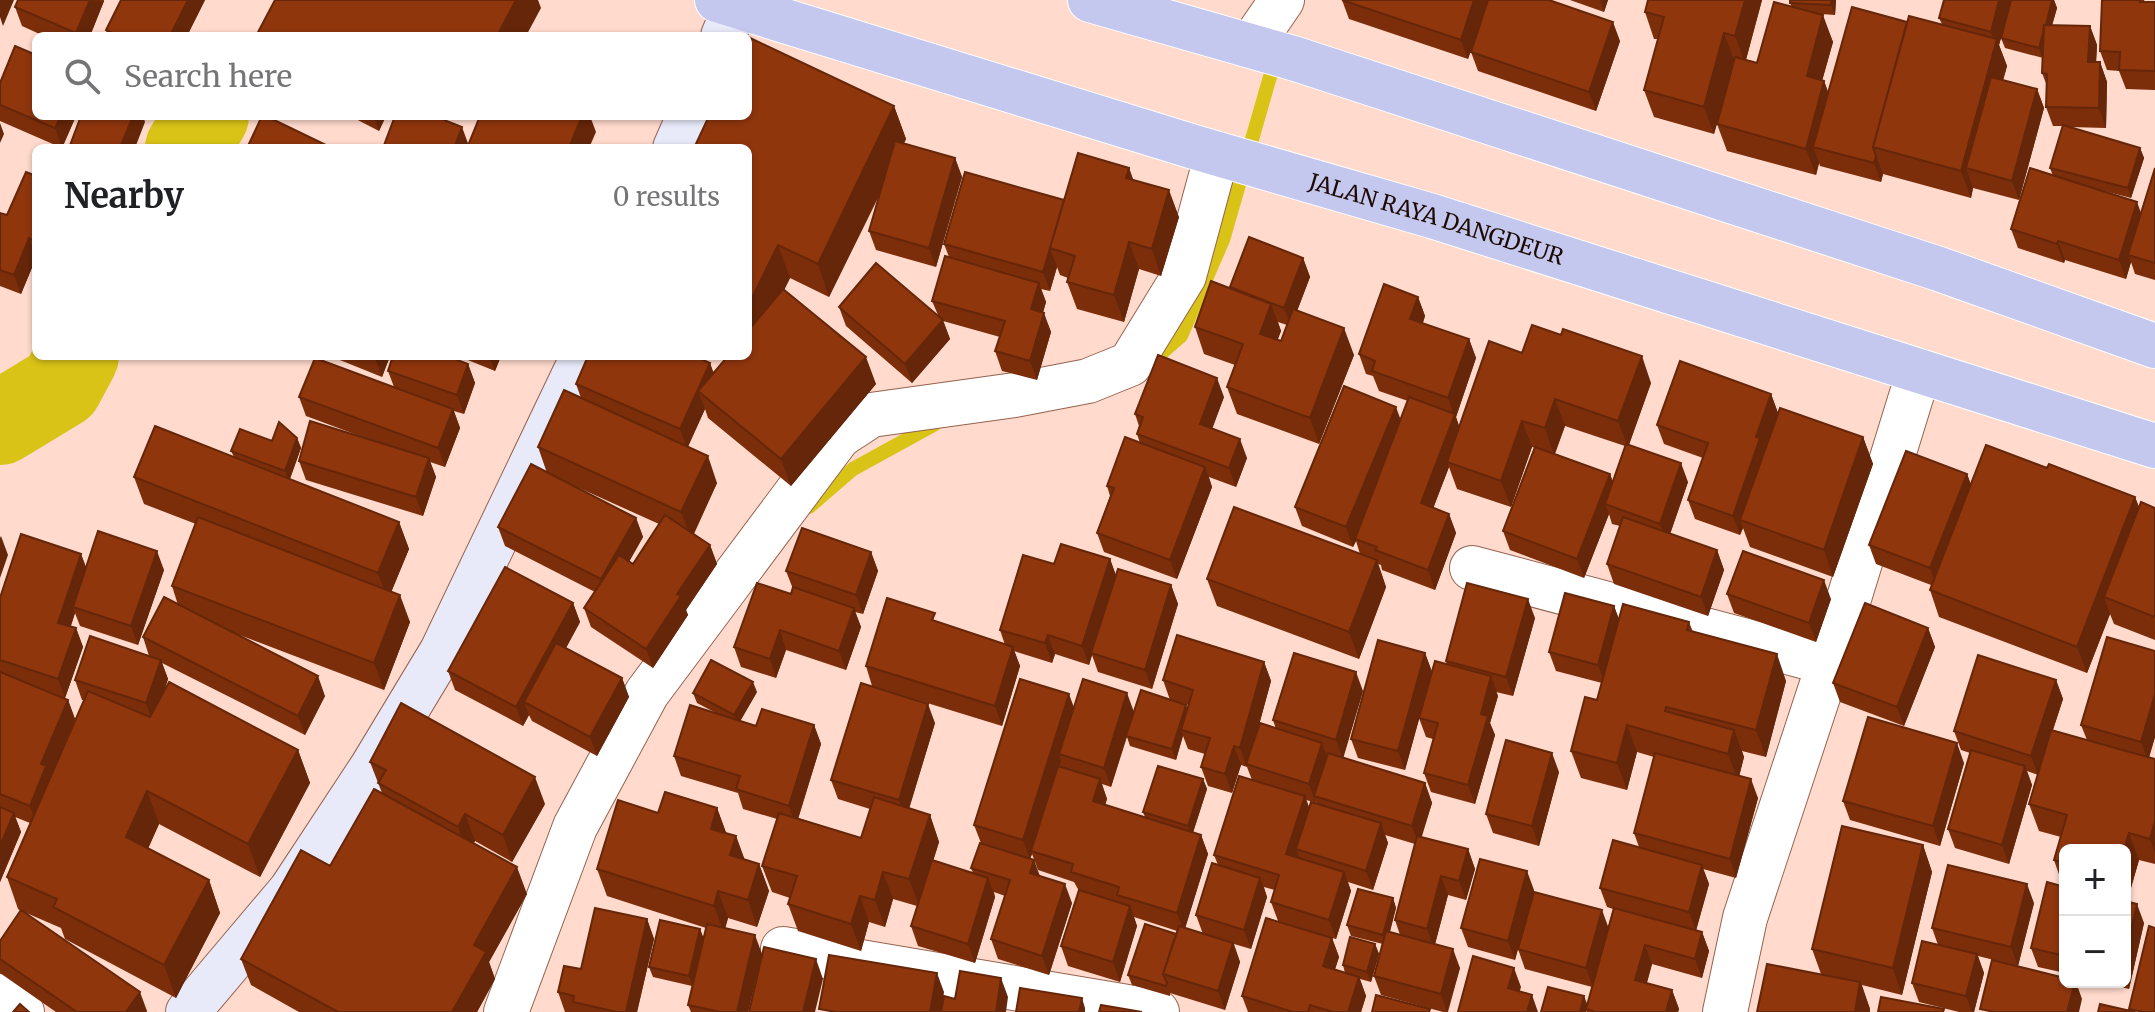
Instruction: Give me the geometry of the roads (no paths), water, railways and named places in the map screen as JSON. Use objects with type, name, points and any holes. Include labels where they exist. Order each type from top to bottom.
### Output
[{"type":"highway","points":[[1090,0],[1270,50],[1939,269],[2155,346]]},
{"type":"highway","name":"JALAN RAYA DANGDEUR","points":[[725,14],[1432,216],[2155,446]]},
{"type":"main road","points":[[677,144],[687,120]]},
{"type":"main road","points":[[188,1012],[291,890],[380,754],[442,651],[581,360]]},
{"type":"street","points":[[1270,50],[1282,0]]},
{"type":"street","points":[[506,1012],[575,827],[647,693],[839,436],[871,415],[1015,395],[1088,381],[1130,364],[1184,276],[1240,160]]},
{"type":"street","points":[[1725,1012],[1745,918],[1829,663],[1919,371]]},
{"type":"street","points":[[1472,568],[1829,663]]},
{"type":"street","points":[[783,949],[1157,1012]]},
{"type":"street","points":[[0,996],[22,1012]]},
{"type":"waterway","points":[[1149,364],[1181,336],[1223,240],[1276,56]]},
{"type":"waterway","points":[[190,144],[204,120]]},
{"type":"waterway","points":[[0,423],[61,386],[75,360]]},
{"type":"waterway","points":[[809,507],[853,469],[935,424]]}]
